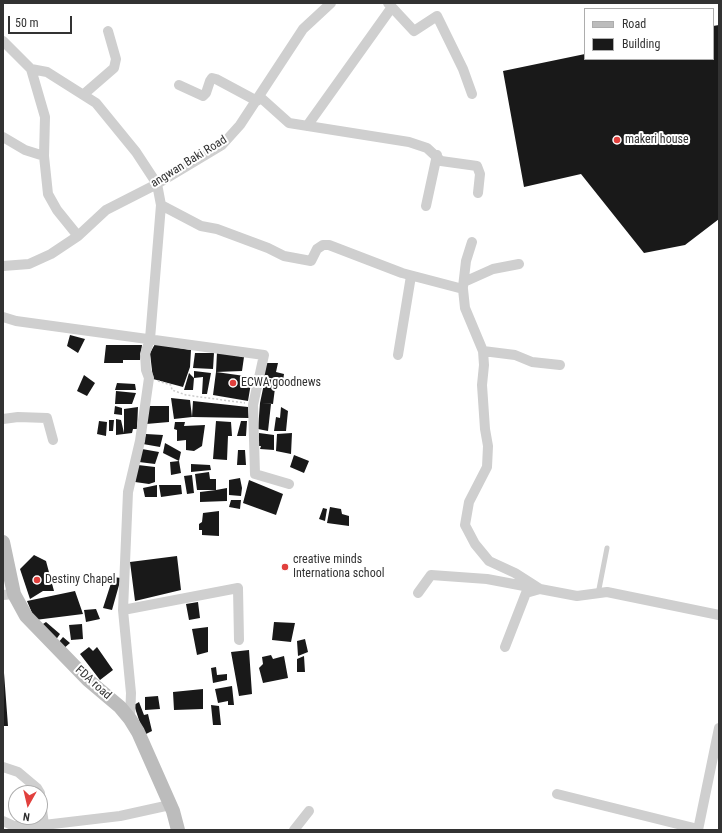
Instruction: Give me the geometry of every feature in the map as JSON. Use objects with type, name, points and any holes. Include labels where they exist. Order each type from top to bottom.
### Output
[{"type":"street","name":"angwan Baki Road","points":[[3,266],[37,262],[78,236],[106,210],[157,184],[222,145],[240,125],[303,30],[331,3]]},
{"type":"street","points":[[307,126],[390,5],[414,31],[437,16],[463,69],[472,94]]},
{"type":"street","points":[[84,94],[114,68],[116,59],[108,31]]},
{"type":"street","points":[[3,41],[31,69],[45,117],[44,156],[48,194],[57,210],[78,236]]},
{"type":"street","points":[[31,69],[47,72],[96,103],[115,125],[157,184],[161,205],[150,339],[145,354],[148,378],[140,441],[128,492],[123,610],[132,693],[130,719]]},
{"type":"street","points":[[179,85],[203,96],[206,93],[212,78],[216,79],[258,99],[289,123],[409,142],[427,148],[437,155],[441,161],[477,166],[480,174],[478,193]]},
{"type":"street","points":[[3,137],[25,150],[44,156]]},
{"type":"street","points":[[426,206],[437,155]]},
{"type":"street","points":[[161,205],[201,226],[217,229],[268,248],[284,256],[311,261],[317,249],[323,245],[330,245],[411,276],[463,286],[493,269],[519,264]]},
{"type":"street","points":[[472,242],[466,261],[463,286],[465,308],[483,351],[484,365],[482,385],[485,429],[488,446],[487,466],[469,502],[466,525],[475,544],[489,561],[515,573],[540,589]]},
{"type":"street","points":[[398,355],[411,276]]},
{"type":"street","points":[[3,317],[16,321],[264,355],[253,405],[255,474],[289,484]]},
{"type":"street","points":[[483,351],[515,355],[532,362],[560,365]]},
{"type":"street","points":[[3,419],[18,417],[47,418],[53,440]]},
{"type":"street","name":"FDA road","points":[[3,542],[9,594],[26,616],[88,680],[120,707],[130,719],[138,732],[170,805],[178,830]]},
{"type":"street","points":[[418,593],[431,575],[487,579],[577,596],[607,592],[719,615]]},
{"type":"street","points":[[123,610],[238,588],[239,640]]},
{"type":"street","points":[[505,647],[526,592],[540,589]]},
{"type":"street","points":[[557,794],[698,830],[719,728]]},
{"type":"street","points":[[3,767],[18,772],[33,785]]},
{"type":"street","points":[[48,825],[120,816],[170,805]]},
{"type":"street","points":[[294,830],[309,811]]},
{"type":"street","points":[[12,825],[44,825]]},
{"type":"lane","points":[[598,594],[607,548]]},
{"type":"path","points":[[153,379],[171,385],[172,390],[186,395],[253,405]]},
{"type":"building","name":"makeri house","points":[[719,25],[719,219],[685,245],[644,253],[581,174],[524,187],[503,71],[584,54],[584,60],[714,60],[714,26]]},
{"type":"building","points":[[70,335],[85,339],[78,353],[67,346]]},
{"type":"building","points":[[155,344],[191,350],[190,367],[183,387],[153,379],[150,353]]},
{"type":"building","points":[[106,345],[142,345],[140,360],[123,360],[123,363],[104,363]]},
{"type":"building","points":[[217,352],[244,357],[242,371],[216,372]]},
{"type":"building","points":[[195,353],[214,353],[213,369],[193,368]]},
{"type":"building","points":[[267,363],[278,363],[276,372],[284,374],[283,381],[262,376]]},
{"type":"building","points":[[194,371],[211,373],[207,394],[202,394],[203,377],[194,378]]},
{"type":"building","name":"ECWA goodnews","points":[[216,372],[252,377],[248,401],[213,395]]},
{"type":"building","points":[[189,373],[194,378],[193,390],[184,390]]},
{"type":"building","points":[[84,375],[95,383],[87,396],[77,391]]},
{"type":"building","points":[[265,379],[276,380],[273,404],[262,403],[271,404],[268,431],[258,429],[260,403]]},
{"type":"building","points":[[117,383],[135,384],[136,390],[115,390]]},
{"type":"building","points":[[116,391],[136,393],[132,404],[115,404]]},
{"type":"building","points":[[171,398],[190,400],[192,417],[174,419]]},
{"type":"building","points":[[193,401],[248,407],[249,418],[192,417]]},
{"type":"building","points":[[115,406],[122,408],[122,415],[114,414]]},
{"type":"building","points":[[147,406],[169,406],[169,422],[146,424]]},
{"type":"building","points":[[138,407],[137,429],[133,429],[132,433],[116,435],[116,419],[121,420],[124,433],[124,409]]},
{"type":"building","points":[[281,407],[288,411],[286,431],[274,431],[276,417],[280,418]]},
{"type":"building","points":[[109,420],[114,420],[113,431],[109,431]]},
{"type":"building","points":[[99,421],[107,422],[106,436],[97,434]]},
{"type":"building","points":[[216,421],[231,422],[232,436],[228,436],[227,460],[213,459]]},
{"type":"building","points":[[241,421],[247,421],[246,436],[237,436]]},
{"type":"building","points":[[175,422],[185,422],[184,426],[205,425],[202,446],[194,451],[186,450],[186,440],[177,441],[177,430],[174,429]]},
{"type":"building","points":[[259,433],[274,435],[274,450],[260,449],[261,446],[258,446]]},
{"type":"building","points":[[292,433],[291,454],[276,451],[277,434]]},
{"type":"building","points":[[146,434],[163,435],[160,447],[143,444]]},
{"type":"building","points":[[165,443],[181,452],[179,461],[163,453]]},
{"type":"building","points":[[142,449],[159,452],[155,464],[139,462]]},
{"type":"building","points":[[238,450],[245,450],[246,465],[237,465]]},
{"type":"building","points":[[294,455],[309,461],[304,473],[290,467]]},
{"type":"building","points":[[179,461],[181,473],[171,475],[170,462]]},
{"type":"building","points":[[191,464],[210,465],[211,470],[191,472]]},
{"type":"building","points":[[138,465],[155,467],[155,482],[149,484],[135,482]]},
{"type":"building","points":[[209,472],[210,479],[216,479],[216,490],[197,490],[195,474]]},
{"type":"building","points":[[192,475],[194,493],[187,494],[184,476]]},
{"type":"building","points":[[240,478],[242,488],[241,496],[229,495],[229,480]]},
{"type":"building","points":[[249,480],[283,494],[276,515],[243,503]]},
{"type":"building","points":[[157,485],[157,497],[145,497],[143,488]]},
{"type":"building","points":[[159,485],[181,485],[182,494],[161,497]]},
{"type":"building","points":[[227,488],[227,501],[200,502],[200,492]]},
{"type":"building","points":[[231,500],[241,500],[240,509],[229,507]]},
{"type":"building","points":[[330,507],[341,509],[342,514],[349,516],[349,526],[327,523]]},
{"type":"building","points":[[323,508],[327,509],[325,521],[319,519]]},
{"type":"building","points":[[219,511],[219,536],[202,535],[202,530],[199,530],[199,524],[202,522],[203,513]]},
{"type":"building","name":"Destiny Chapel","points":[[34,555],[46,561],[54,591],[43,591],[30,599],[20,569]]},
{"type":"building","points":[[177,556],[181,590],[135,601],[130,562]]},
{"type":"building","points":[[113,577],[121,578],[112,610],[103,608]]},
{"type":"building","points":[[75,591],[83,614],[35,620],[27,601]]},
{"type":"building","points":[[198,602],[200,618],[189,620],[186,604]]},
{"type":"building","points":[[96,609],[100,619],[86,622],[84,610]]},
{"type":"building","points":[[46,622],[60,634],[55,641],[40,626]]},
{"type":"building","points":[[274,622],[295,623],[291,642],[272,640]]},
{"type":"building","points":[[82,624],[83,639],[71,640],[69,625]]},
{"type":"building","points":[[208,627],[208,652],[197,655],[192,629]]},
{"type":"building","points":[[63,637],[70,643],[63,649],[58,643]]},
{"type":"building","points":[[305,639],[308,652],[298,656],[297,641]]},
{"type":"building","points":[[89,647],[93,651],[97,647],[113,670],[100,680],[80,654]]},
{"type":"building","points":[[249,650],[252,694],[239,696],[231,652]]},
{"type":"building","points":[[271,655],[273,659],[284,656],[288,678],[263,683],[259,668],[263,664],[262,657]]},
{"type":"building","points":[[304,656],[305,672],[297,672],[297,659]]},
{"type":"building","points":[[216,667],[217,675],[227,674],[227,680],[213,683],[211,668]]},
{"type":"building","points":[[4,673],[8,726],[3,726]]},
{"type":"building","points":[[232,686],[234,705],[228,705],[228,701],[218,703],[215,689]]},
{"type":"building","points":[[203,689],[203,709],[174,710],[173,692]]},
{"type":"building","points":[[158,696],[160,709],[145,710],[145,697]]},
{"type":"building","points":[[139,702],[144,715],[148,714],[152,731],[144,735],[134,705]]},
{"type":"building","points":[[211,705],[219,706],[221,725],[213,725]]},
{"type":"place","name":"makeri house","points":[[617,140]]},
{"type":"place","name":"ECWA goodnews","points":[[233,383]]},
{"type":"place","name":"creative minds Internationa school","points":[[285,567]]},
{"type":"place","name":"Destiny Chapel","points":[[37,580]]}]
